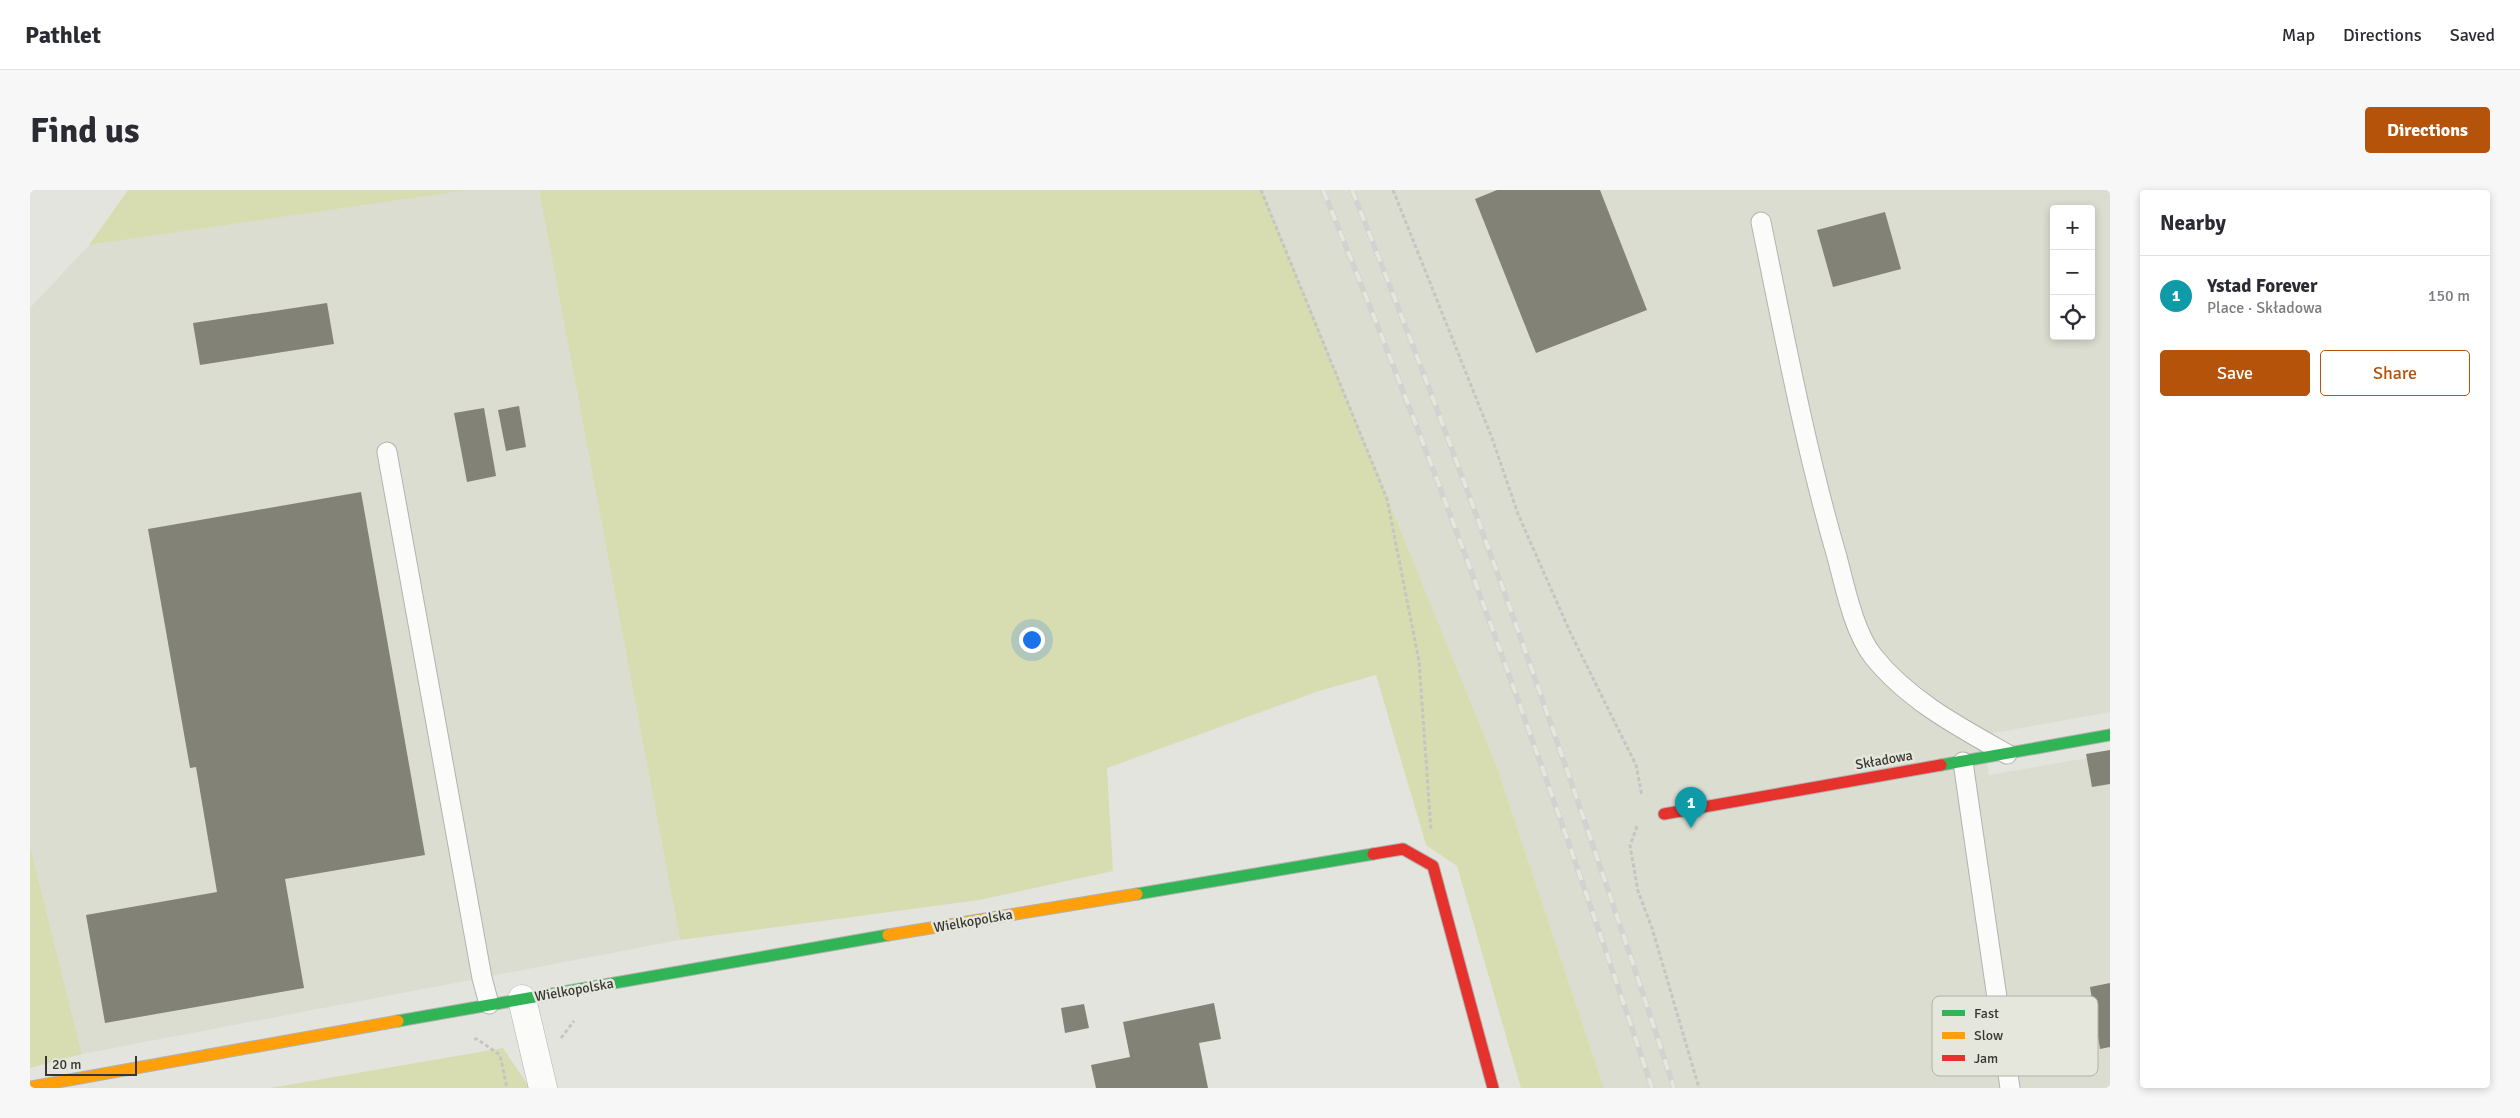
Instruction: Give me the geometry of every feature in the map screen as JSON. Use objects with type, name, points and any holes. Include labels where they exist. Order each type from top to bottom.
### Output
[{"type":"street","name":"Składowa","points":[[1664,814],[2110,735]]},
{"type":"street","name":"Wielkopolska","points":[[30,1087],[489,1004],[1403,849],[1422,858],[1433,866]]},
{"type":"street","points":[[1433,866],[1492,1088]]},
{"type":"street","name":"Wielkopolska","points":[[522,999],[543,1088]]},
{"type":"lane","points":[[1761,222],[1815,480],[1859,628],[1872,655],[1894,680],[1947,720],[2007,754]]},
{"type":"lane","points":[[387,452],[482,978],[489,1004]]},
{"type":"lane","points":[[1963,762],[1997,996]]},
{"type":"path","points":[[1261,190],[1388,499],[1419,661],[1433,866]]},
{"type":"path","points":[[1392,190],[1492,438],[1518,514],[1570,632],[1636,765],[1642,799]]},
{"type":"path","points":[[1639,821],[1630,846],[1638,891],[1652,928],[1699,1088]]},
{"type":"path","points":[[500,1055],[557,1043],[580,1014]]},
{"type":"path","points":[[467,1040],[477,1039],[500,1055],[507,1088]]},
{"type":"shaded area","points":[[469,190],[539,190],[680,940],[82,1054],[30,846],[30,308],[89,245]]},
{"type":"shaded area","points":[[1261,190],[2110,190],[2110,712],[1982,735],[1989,775],[2110,754],[2110,1088],[1604,1088],[1498,770]]},
{"type":"green space","points":[[128,190],[469,190],[89,245]]},
{"type":"green space","points":[[539,190],[1262,190],[1498,770],[1604,1088],[1521,1088],[1457,866],[1426,845],[1376,675],[1319,691],[1107,768],[1113,871],[979,900],[680,940]]},
{"type":"green space","points":[[30,846],[82,1054],[30,1068]]},
{"type":"green space","points":[[503,1048],[530,1088],[270,1088]]},
{"type":"building","points":[[1497,190],[1600,190],[1647,310],[1536,353],[1475,199]]},
{"type":"building","points":[[1885,212],[1901,269],[1833,287],[1817,230]]},
{"type":"building","points":[[327,303],[334,344],[200,365],[193,323]]},
{"type":"building","points":[[519,406],[526,447],[506,451],[498,410]]},
{"type":"building","points":[[484,408],[496,476],[467,482],[454,413]]},
{"type":"building","points":[[361,492],[425,855],[285,879],[304,988],[105,1023],[86,915],[217,892],[196,767],[190,768],[148,529]]},
{"type":"building","points":[[2110,750],[2110,784],[2092,787],[2086,754]]},
{"type":"building","points":[[2110,983],[2110,1047],[2100,1049],[2098,1037],[2098,996],[2091,996],[2090,987]]},
{"type":"building","points":[[1214,1003],[1221,1039],[1199,1043],[1208,1088],[1096,1088],[1091,1065],[1130,1057],[1123,1022]]},
{"type":"building","points":[[1084,1004],[1089,1028],[1065,1033],[1061,1008]]},
{"type":"railway","points":[[1323,190],[1454,524],[1575,861],[1652,1088]]},
{"type":"railway","points":[[1352,190],[1480,524],[1599,862],[1674,1088]]},
{"type":"traffic: fast","points":[[1941,765],[2110,735]]},
{"type":"traffic: fast","points":[[1137,894],[1373,854]]},
{"type":"traffic: fast","points":[[398,1021],[888,935]]},
{"type":"traffic: slow","points":[[888,935],[1137,894]]},
{"type":"traffic: slow","points":[[30,1087],[398,1021]]},
{"type":"traffic: jam","points":[[1664,814],[1941,765]]},
{"type":"traffic: jam","points":[[1373,854],[1403,849],[1433,866],[1493,1088]]},
{"type":"place","name":"Ystad Forever","points":[[1691,828]]}]
